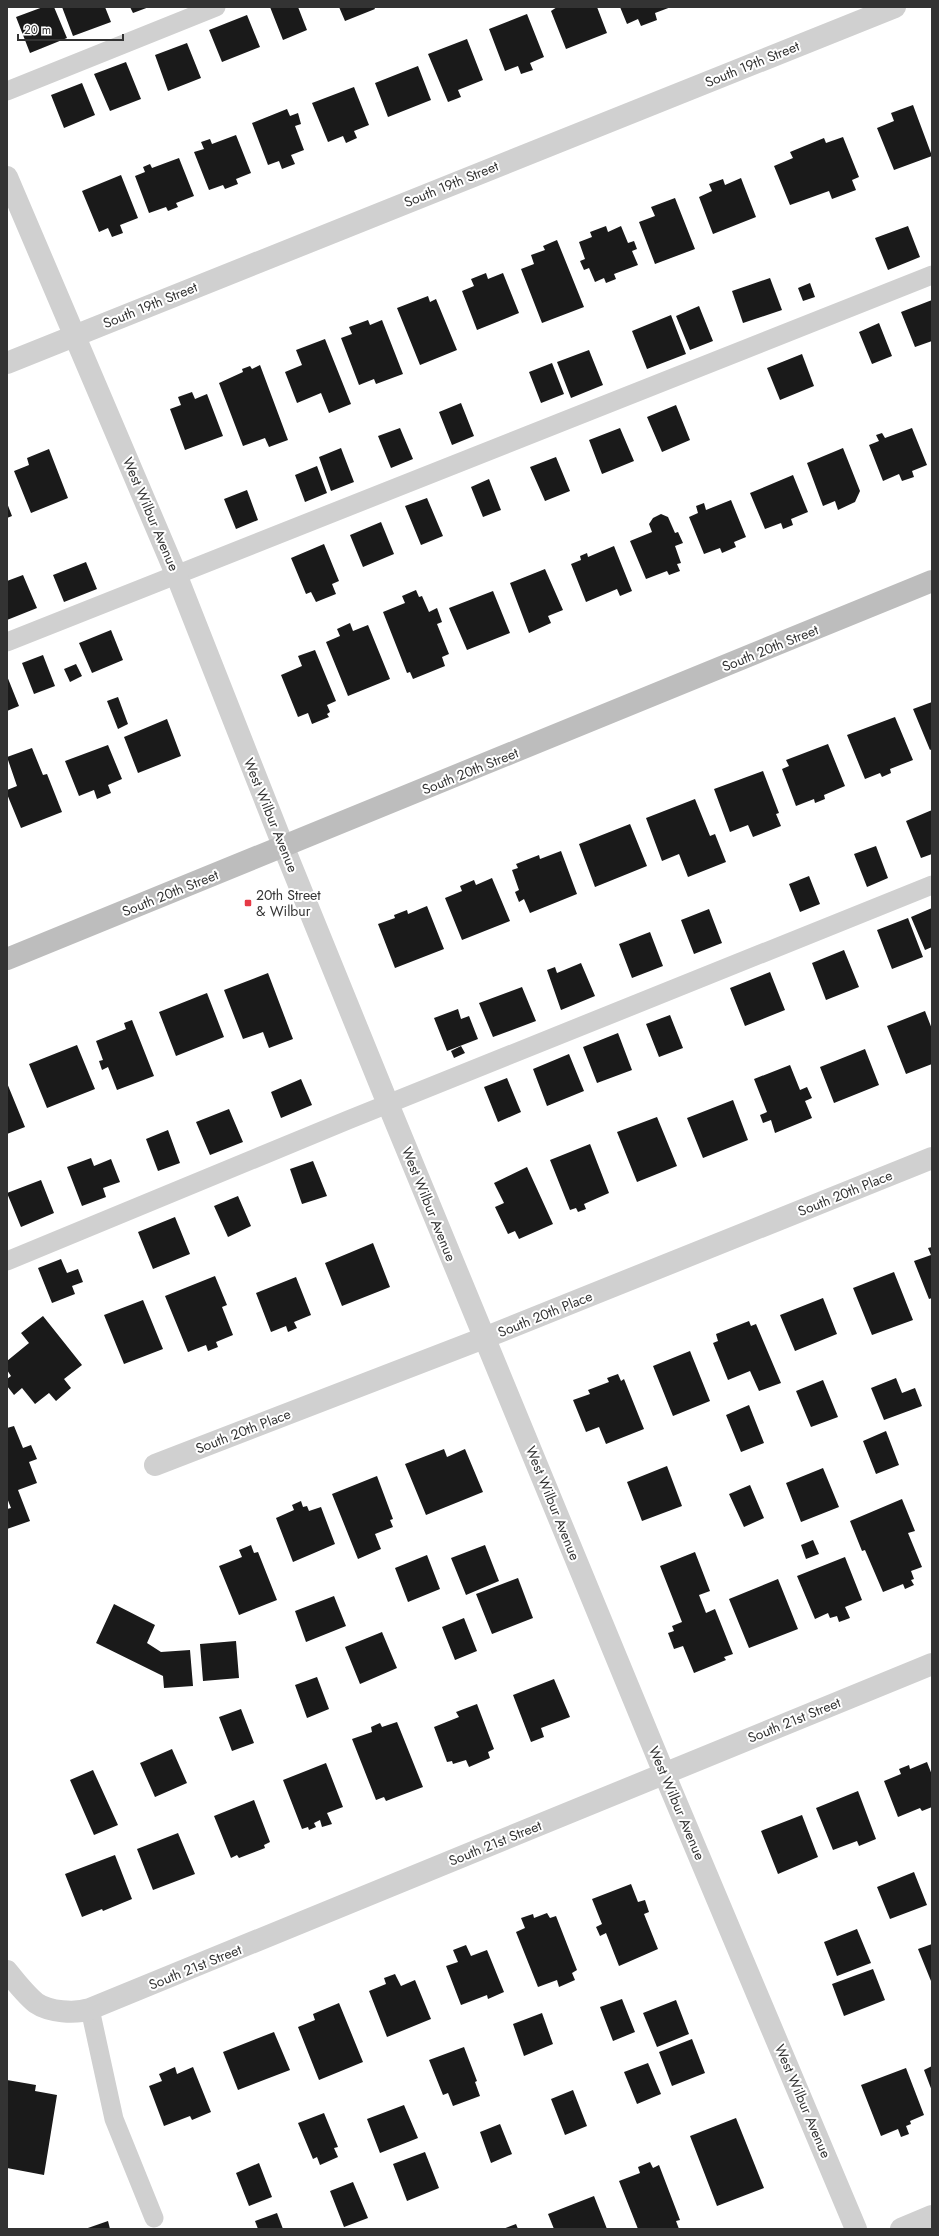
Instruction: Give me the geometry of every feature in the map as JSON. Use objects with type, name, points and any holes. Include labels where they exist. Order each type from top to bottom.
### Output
[{"type":"street","name":"South 19th Street","points":[[7,363],[895,7]]},
{"type":"street","name":"West Wilbur Avenue","points":[[7,178],[176,574],[284,848],[484,1338],[664,1773],[856,2229]]},
{"type":"street","name":"South 20th Street","points":[[7,959],[284,848],[932,581]]},
{"type":"street","name":"South 20th Place","points":[[155,1464],[484,1338],[932,1158]]},
{"type":"street","name":"South 21st Street","points":[[7,1971],[37,2003],[55,2010],[82,2012],[932,1664]]},
{"type":"street","points":[[900,2229],[932,2216]]},
{"type":"lane","points":[[7,90],[216,7]]},
{"type":"lane","points":[[7,642],[932,275]]},
{"type":"lane","points":[[7,1261],[388,1104],[932,886]]},
{"type":"lane","points":[[90,2009],[114,2119],[154,2218]]},
{"type":"building","points":[[43,7],[54,7],[67,38],[30,53],[16,17]]},
{"type":"building","points":[[62,7],[105,7],[111,22],[73,36]]},
{"type":"building","points":[[130,7],[149,7],[133,13]]},
{"type":"building","points":[[270,7],[298,7],[307,30],[283,40]]},
{"type":"building","points":[[339,7],[374,7],[375,9],[345,21]]},
{"type":"building","points":[[557,7],[597,7],[607,33],[566,49],[551,11]]},
{"type":"building","points":[[620,7],[671,7],[655,13],[657,20],[641,26],[638,19],[627,24]]},
{"type":"building","points":[[527,14],[544,57],[530,63],[533,70],[521,74],[518,66],[505,71],[489,29]]},
{"type":"building","points":[[247,15],[260,47],[222,62],[209,30]]},
{"type":"building","points":[[467,39],[483,80],[458,90],[461,97],[448,102],[428,54]]},
{"type":"building","points":[[187,43],[201,78],[168,91],[155,55]]},
{"type":"building","points":[[126,62],[141,99],[110,111],[94,74]]},
{"type":"building","points":[[418,66],[431,100],[388,117],[375,83]]},
{"type":"building","points":[[82,83],[95,115],[64,128],[51,95]]},
{"type":"building","points":[[354,87],[369,125],[354,131],[357,138],[346,143],[343,136],[328,142],[312,103]]},
{"type":"building","points":[[913,105],[932,156],[894,170],[877,128],[894,121],[891,113]]},
{"type":"building","points":[[287,109],[290,116],[298,113],[301,124],[295,126],[304,150],[291,155],[295,164],[282,169],[279,161],[268,165],[252,123]]},
{"type":"building","points":[[236,135],[251,173],[236,179],[238,184],[225,189],[223,185],[209,190],[194,152],[204,149],[201,142],[210,139],[212,144]]},
{"type":"building","points":[[843,137],[859,177],[852,180],[856,190],[832,199],[829,191],[790,205],[774,166],[793,158],[790,152],[824,138],[826,143]]},
{"type":"building","points":[[179,158],[194,196],[176,203],[178,207],[168,211],[166,207],[149,213],[135,176],[145,172],[143,167],[150,164],[152,168]]},
{"type":"building","points":[[121,175],[138,218],[120,225],[123,233],[112,237],[108,228],[99,232],[82,191]]},
{"type":"building","points":[[741,178],[756,217],[713,234],[699,197],[712,191],[709,184],[723,179],[725,185]]},
{"type":"building","points":[[675,198],[695,249],[655,264],[639,222],[655,216],[651,207]]},
{"type":"building","points":[[606,226],[608,232],[621,226],[628,243],[634,241],[637,249],[632,251],[638,265],[614,274],[616,279],[606,283],[604,278],[595,282],[589,268],[584,270],[580,261],[585,259],[579,242],[592,237],[590,232]]},
{"type":"building","points":[[908,226],[920,257],[888,270],[875,238]]},
{"type":"building","points":[[557,240],[584,307],[542,323],[521,269],[534,264],[531,255],[545,250],[543,246]]},
{"type":"building","points":[[486,273],[488,279],[503,273],[519,313],[477,330],[462,291],[474,286],[471,279]]},
{"type":"building","points":[[770,278],[782,310],[743,323],[732,291]]},
{"type":"building","points":[[810,283],[815,297],[803,301],[798,288]]},
{"type":"building","points":[[428,296],[430,302],[436,299],[457,350],[420,365],[397,308]]},
{"type":"building","points":[[932,300],[932,341],[915,347],[901,312]]},
{"type":"building","points":[[699,306],[713,341],[690,350],[676,316]]},
{"type":"building","points":[[671,315],[686,354],[647,369],[632,331]]},
{"type":"building","points":[[368,320],[370,325],[382,320],[403,374],[376,384],[374,379],[359,385],[341,338],[352,334],[349,327]]},
{"type":"building","points":[[879,323],[892,356],[872,364],[859,332]]},
{"type":"building","points":[[325,339],[351,404],[329,413],[321,393],[297,403],[285,372],[302,365],[296,350]]},
{"type":"building","points":[[589,350],[603,385],[571,398],[557,362]]},
{"type":"building","points":[[802,354],[814,386],[780,400],[767,368]]},
{"type":"building","points":[[552,363],[564,394],[541,403],[529,372]]},
{"type":"building","points":[[260,365],[288,440],[269,447],[265,438],[243,446],[219,383],[243,372],[242,369],[250,366],[252,369]]},
{"type":"building","points":[[192,392],[195,399],[207,394],[223,436],[185,450],[170,409],[181,405],[178,397]]},
{"type":"building","points":[[461,403],[474,436],[452,445],[439,412]]},
{"type":"building","points":[[676,405],[690,440],[662,452],[647,417]]},
{"type":"building","points":[[400,428],[413,459],[391,468],[378,436]]},
{"type":"building","points":[[620,428],[634,461],[602,474],[589,440]]},
{"type":"building","points":[[912,428],[927,465],[912,471],[914,477],[902,481],[899,474],[883,481],[869,445],[879,441],[876,435],[882,433],[885,438]]},
{"type":"building","points":[[341,448],[354,482],[331,491],[319,457]]},
{"type":"building","points":[[843,448],[860,491],[855,502],[838,510],[835,501],[823,506],[807,463]]},
{"type":"building","points":[[49,449],[68,498],[31,513],[14,471],[29,465],[27,458]]},
{"type":"building","points":[[556,457],[570,491],[545,501],[530,467]]},
{"type":"building","points":[[317,466],[327,493],[305,502],[295,475]]},
{"type":"building","points":[[793,475],[808,512],[791,519],[793,525],[783,529],[781,523],[765,529],[750,493]]},
{"type":"building","points":[[489,479],[501,510],[483,517],[471,487]]},
{"type":"building","points":[[247,490],[258,520],[236,529],[224,499]]},
{"type":"building","points":[[427,498],[443,536],[421,545],[405,506]]},
{"type":"building","points":[[731,500],[746,537],[734,542],[736,547],[722,553],[720,548],[704,554],[689,517],[698,513],[696,506],[704,503],[706,510]]},
{"type":"building","points":[[7,503],[12,516],[7,518]]},
{"type":"building","points":[[661,514],[668,517],[675,533],[678,532],[683,543],[675,546],[681,563],[677,564],[680,571],[669,575],[667,571],[646,579],[630,541],[652,532],[649,524],[653,518]]},
{"type":"building","points":[[381,522],[394,554],[363,567],[350,535]]},
{"type":"building","points":[[324,544],[339,581],[332,584],[336,594],[316,602],[311,592],[306,594],[291,558]]},
{"type":"building","points":[[614,546],[632,591],[620,596],[617,589],[586,602],[571,564],[581,560],[580,556],[587,553],[588,557]]},
{"type":"building","points":[[86,562],[97,589],[64,602],[53,575]]},
{"type":"building","points":[[545,569],[563,610],[548,616],[551,623],[529,633],[510,583]]},
{"type":"building","points":[[23,575],[37,608],[7,620],[7,581]]},
{"type":"building","points":[[416,590],[419,597],[422,596],[429,612],[437,608],[442,622],[437,624],[449,654],[442,657],[445,666],[413,679],[410,672],[407,673],[383,612],[405,603],[402,596]]},
{"type":"building","points":[[493,591],[510,633],[467,650],[449,608]]},
{"type":"building","points":[[350,623],[353,631],[368,625],[390,679],[348,696],[326,642],[340,636],[337,629]]},
{"type":"building","points":[[111,630],[123,660],[92,673],[79,643]]},
{"type":"building","points":[[315,650],[336,701],[327,705],[330,712],[327,714],[329,717],[312,724],[308,713],[298,717],[281,675],[302,666],[298,656]]},
{"type":"building","points":[[43,655],[55,686],[34,694],[22,663]]},
{"type":"building","points":[[76,664],[82,676],[70,682],[64,669]]},
{"type":"building","points":[[7,676],[19,706],[7,711]]},
{"type":"building","points":[[118,697],[128,724],[118,729],[107,701]]},
{"type":"building","points":[[932,702],[932,749],[930,750],[913,709]]},
{"type":"building","points":[[895,717],[913,760],[890,769],[891,773],[882,777],[880,773],[865,779],[847,735]]},
{"type":"building","points":[[167,719],[181,756],[138,773],[124,737]]},
{"type":"building","points":[[828,744],[845,786],[824,795],[825,799],[815,803],[814,799],[796,806],[782,769],[789,766],[786,760]]},
{"type":"building","points":[[108,745],[122,779],[108,785],[111,793],[97,799],[94,790],[79,796],[65,761]]},
{"type":"building","points":[[32,748],[43,775],[47,774],[62,812],[21,828],[7,794],[7,790],[17,786],[7,757]]},
{"type":"building","points":[[763,771],[779,813],[776,814],[781,826],[753,837],[748,825],[730,832],[714,789]]},
{"type":"building","points":[[695,799],[710,836],[715,834],[726,862],[688,877],[679,854],[662,861],[646,818]]},
{"type":"building","points":[[932,810],[932,854],[921,858],[906,821]]},
{"type":"building","points":[[630,824],[647,866],[595,887],[579,844]]},
{"type":"building","points":[[876,846],[888,878],[867,887],[854,854]]},
{"type":"building","points":[[561,851],[577,894],[530,913],[524,899],[519,902],[515,892],[519,890],[512,870],[518,868],[516,864],[539,855],[540,859]]},
{"type":"building","points":[[809,876],[820,904],[800,912],[789,884]]},
{"type":"building","points":[[492,878],[510,921],[462,940],[445,898],[462,891],[460,886],[474,880],[476,885]]},
{"type":"building","points":[[427,906],[444,949],[395,968],[378,924],[395,918],[394,915],[407,910],[408,914]]},
{"type":"building","points":[[932,908],[932,947],[925,950],[911,917]]},
{"type":"building","points":[[709,909],[722,943],[694,954],[681,920]]},
{"type":"building","points":[[908,918],[923,957],[892,969],[877,930]]},
{"type":"building","points":[[650,932],[663,966],[632,978],[619,944]]},
{"type":"building","points":[[844,950],[859,987],[826,1000],[812,963]]},
{"type":"building","points":[[581,963],[595,996],[561,1010],[547,970],[555,967],[557,973]]},
{"type":"building","points":[[770,972],[785,1010],[745,1026],[730,988]]},
{"type":"building","points":[[268,973],[293,1039],[269,1048],[263,1032],[243,1039],[224,990]]},
{"type":"building","points":[[522,987],[536,1021],[493,1037],[479,1003]]},
{"type":"building","points":[[207,993],[224,1037],[176,1056],[159,1012]]},
{"type":"building","points":[[458,1009],[461,1019],[469,1016],[478,1039],[447,1051],[434,1018]]},
{"type":"building","points":[[925,1011],[932,1029],[932,1064],[906,1074],[887,1026]]},
{"type":"building","points":[[670,1015],[683,1048],[659,1057],[646,1024]]},
{"type":"building","points":[[132,1020],[154,1076],[117,1090],[108,1067],[102,1070],[99,1061],[103,1060],[96,1041],[126,1029],[124,1023]]},
{"type":"building","points":[[618,1033],[632,1070],[597,1083],[583,1047]]},
{"type":"building","points":[[77,1045],[95,1089],[47,1108],[29,1064]]},
{"type":"building","points":[[461,1046],[465,1053],[454,1058],[451,1051]]},
{"type":"building","points":[[865,1049],[879,1085],[834,1103],[820,1067]]},
{"type":"building","points":[[569,1054],[584,1091],[547,1106],[533,1069]]},
{"type":"building","points":[[790,1065],[800,1090],[807,1087],[812,1098],[805,1101],[812,1118],[775,1133],[771,1120],[763,1123],[760,1115],[767,1112],[754,1079]]},
{"type":"building","points":[[507,1078],[521,1112],[498,1122],[484,1087]]},
{"type":"building","points":[[301,1079],[312,1105],[281,1118],[271,1092]]},
{"type":"building","points":[[7,1083],[25,1127],[7,1134]]},
{"type":"building","points":[[733,1100],[748,1140],[703,1158],[687,1118]]},
{"type":"building","points":[[229,1109],[243,1142],[210,1155],[196,1122]]},
{"type":"building","points":[[657,1117],[677,1166],[637,1182],[617,1132]]},
{"type":"building","points":[[168,1130],[180,1163],[158,1171],[146,1139]]},
{"type":"building","points":[[590,1144],[609,1193],[584,1204],[586,1209],[578,1212],[576,1208],[570,1210],[550,1160]]},
{"type":"building","points":[[91,1158],[94,1166],[111,1159],[120,1182],[103,1188],[106,1197],[82,1206],[67,1167]]},
{"type":"building","points":[[313,1161],[327,1196],[302,1204],[290,1169]]},
{"type":"building","points":[[527,1167],[553,1224],[519,1239],[515,1231],[508,1234],[495,1207],[504,1203],[494,1183]]},
{"type":"building","points":[[41,1180],[54,1213],[21,1227],[7,1193]]},
{"type":"building","points":[[238,1196],[251,1226],[228,1237],[214,1206]]},
{"type":"building","points":[[175,1217],[190,1254],[153,1269],[138,1232]]},
{"type":"building","points":[[373,1243],[390,1287],[342,1306],[325,1263]]},
{"type":"building","points":[[932,1247],[932,1298],[929,1299],[914,1261],[931,1255],[928,1248]]},
{"type":"building","points":[[61,1259],[67,1273],[78,1269],[83,1282],[72,1286],[75,1294],[52,1303],[38,1268]]},
{"type":"building","points":[[894,1272],[913,1320],[872,1335],[853,1288]]},
{"type":"building","points":[[215,1276],[227,1305],[222,1307],[233,1335],[216,1342],[218,1347],[208,1351],[206,1345],[188,1352],[165,1296]]},
{"type":"building","points":[[296,1277],[311,1315],[294,1322],[297,1328],[288,1332],[286,1326],[271,1332],[256,1293]]},
{"type":"building","points":[[823,1298],[837,1334],[795,1351],[780,1315]]},
{"type":"building","points":[[143,1300],[163,1349],[124,1364],[104,1315]]},
{"type":"building","points":[[43,1316],[82,1365],[64,1379],[71,1388],[56,1401],[49,1393],[35,1404],[22,1388],[14,1395],[7,1386],[7,1379],[11,1376],[7,1370],[7,1361],[29,1343],[21,1333]]},
{"type":"building","points":[[749,1321],[751,1326],[756,1324],[781,1383],[759,1391],[750,1371],[728,1380],[713,1343],[718,1341],[716,1334]]},
{"type":"building","points":[[690,1351],[710,1401],[673,1416],[653,1366]]},
{"type":"building","points":[[618,1374],[621,1381],[624,1379],[644,1429],[606,1444],[599,1427],[586,1432],[573,1400],[590,1394],[588,1390],[609,1382],[607,1378]]},
{"type":"building","points":[[896,1378],[902,1393],[915,1388],[922,1406],[884,1420],[871,1388]]},
{"type":"building","points":[[823,1380],[838,1417],[811,1427],[796,1391]]},
{"type":"building","points":[[749,1405],[764,1443],[741,1452],[726,1415]]},
{"type":"building","points":[[14,1426],[23,1448],[31,1445],[37,1459],[29,1462],[37,1483],[18,1490],[30,1521],[7,1529],[7,1509],[11,1508],[7,1498],[7,1428]]},
{"type":"building","points":[[886,1431],[899,1465],[876,1474],[863,1441]]},
{"type":"building","points":[[444,1449],[447,1457],[465,1449],[483,1492],[426,1515],[405,1464]]},
{"type":"building","points":[[667,1466],[682,1506],[642,1521],[627,1482]]},
{"type":"building","points":[[823,1468],[839,1507],[801,1522],[786,1483]]},
{"type":"building","points":[[377,1476],[393,1519],[390,1520],[393,1527],[375,1534],[381,1549],[358,1559],[332,1494]]},
{"type":"building","points":[[750,1485],[764,1518],[744,1527],[729,1494]]},
{"type":"building","points":[[902,1499],[915,1531],[908,1533],[922,1567],[911,1571],[914,1579],[911,1580],[914,1585],[905,1589],[903,1584],[883,1592],[865,1550],[862,1551],[850,1521]]},
{"type":"building","points":[[301,1501],[303,1507],[307,1506],[309,1511],[321,1507],[335,1544],[293,1562],[276,1518],[294,1510],[292,1505]]},
{"type":"building","points":[[813,1540],[819,1554],[806,1559],[801,1545]]},
{"type":"building","points":[[251,1545],[254,1553],[258,1552],[277,1600],[239,1615],[219,1566],[242,1557],[239,1550]]},
{"type":"building","points":[[485,1545],[499,1581],[466,1595],[451,1558]]},
{"type":"building","points":[[695,1552],[710,1591],[699,1595],[706,1613],[715,1609],[733,1654],[724,1657],[726,1660],[694,1673],[683,1646],[674,1649],[668,1633],[674,1631],[672,1626],[682,1622],[660,1566]]},
{"type":"building","points":[[427,1555],[440,1589],[408,1602],[395,1568]]},
{"type":"building","points":[[845,1557],[862,1600],[845,1607],[850,1618],[839,1622],[837,1616],[830,1618],[828,1613],[815,1619],[797,1576]]},
{"type":"building","points":[[518,1578],[533,1618],[492,1634],[476,1594]]},
{"type":"building","points":[[778,1579],[798,1629],[749,1648],[729,1599]]},
{"type":"building","points":[[334,1596],[346,1626],[306,1642],[295,1611]]},
{"type":"building","points":[[114,1604],[155,1625],[147,1643],[161,1652],[190,1650],[193,1686],[164,1688],[163,1676],[96,1643]]},
{"type":"building","points":[[464,1618],[477,1651],[455,1660],[442,1627]]},
{"type":"building","points":[[382,1632],[397,1668],[360,1684],[345,1647]]},
{"type":"building","points":[[236,1641],[239,1678],[203,1681],[200,1644]]},
{"type":"building","points":[[317,1677],[329,1709],[307,1718],[295,1685]]},
{"type":"building","points":[[554,1679],[570,1717],[541,1728],[544,1737],[531,1742],[513,1695]]},
{"type":"building","points":[[477,1704],[494,1749],[488,1752],[490,1758],[469,1767],[466,1760],[453,1764],[452,1761],[447,1762],[434,1727],[459,1717],[456,1712]]},
{"type":"building","points":[[241,1709],[254,1743],[232,1751],[219,1717]]},
{"type":"building","points":[[397,1722],[423,1787],[386,1801],[384,1797],[376,1800],[352,1739],[372,1732],[371,1727],[380,1723],[382,1727]]},
{"type":"building","points":[[172,1749],[187,1783],[155,1797],[140,1763]]},
{"type":"building","points":[[927,1762],[932,1775],[932,1807],[922,1811],[920,1808],[898,1817],[884,1781],[901,1774],[899,1769],[909,1765],[910,1769]]},
{"type":"building","points":[[326,1763],[343,1807],[327,1813],[332,1824],[322,1827],[320,1820],[314,1823],[316,1827],[309,1830],[308,1827],[302,1829],[283,1780]]},
{"type":"building","points":[[93,1770],[118,1825],[94,1835],[70,1780]]},
{"type":"building","points":[[858,1791],[876,1839],[859,1846],[857,1841],[833,1850],[816,1808]]},
{"type":"building","points":[[254,1800],[270,1842],[264,1845],[265,1848],[239,1858],[237,1855],[231,1858],[214,1816]]},
{"type":"building","points":[[802,1815],[818,1857],[778,1874],[761,1831]]},
{"type":"building","points":[[178,1833],[195,1874],[153,1890],[137,1849]]},
{"type":"building","points":[[115,1855],[132,1899],[103,1911],[102,1909],[82,1917],[65,1874]]},
{"type":"building","points":[[914,1872],[927,1905],[890,1919],[877,1887]]},
{"type":"building","points":[[631,1884],[638,1902],[645,1900],[649,1912],[644,1914],[658,1949],[619,1966],[606,1933],[600,1936],[596,1927],[602,1924],[592,1899]]},
{"type":"building","points":[[547,1913],[550,1918],[556,1916],[577,1970],[572,1973],[575,1980],[559,1987],[557,1980],[538,1987],[516,1932],[525,1928],[521,1918],[533,1914],[534,1918]]},
{"type":"building","points":[[857,1929],[871,1963],[837,1976],[824,1942]]},
{"type":"building","points":[[932,1944],[932,1981],[931,1981],[918,1949]]},
{"type":"building","points":[[466,1945],[471,1956],[487,1950],[504,1992],[488,1999],[487,1995],[461,2005],[446,1966],[458,1962],[453,1950]]},
{"type":"building","points":[[873,1969],[885,2000],[844,2016],[832,1984]]},
{"type":"building","points":[[395,1974],[401,1986],[415,1980],[431,2019],[387,2037],[369,1991],[386,1984],[384,1978]]},
{"type":"building","points":[[622,1999],[635,2032],[613,2041],[600,2007]]},
{"type":"building","points":[[676,2000],[689,2034],[657,2047],[643,2013]]},
{"type":"building","points":[[339,2003],[363,2062],[319,2080],[298,2027],[315,2020],[313,2014]]},
{"type":"building","points":[[542,2013],[553,2044],[524,2056],[513,2024]]},
{"type":"building","points":[[274,2032],[290,2070],[238,2090],[223,2052]]},
{"type":"building","points":[[692,2039],[705,2073],[672,2086],[659,2052]]},
{"type":"building","points":[[464,2047],[477,2081],[475,2082],[480,2096],[453,2106],[448,2093],[443,2095],[429,2060]]},
{"type":"building","points":[[648,2063],[661,2094],[637,2104],[624,2072]]},
{"type":"building","points":[[932,2066],[932,2091],[924,2070]]},
{"type":"building","points":[[175,2067],[177,2074],[193,2067],[211,2112],[192,2120],[190,2116],[164,2126],[149,2086],[162,2081],[159,2074]]},
{"type":"building","points":[[906,2068],[924,2115],[910,2121],[911,2124],[906,2126],[909,2134],[901,2137],[898,2129],[881,2136],[861,2085]]},
{"type":"building","points":[[7,2080],[36,2085],[35,2091],[57,2095],[44,2175],[7,2168]]},
{"type":"building","points":[[573,2090],[587,2126],[565,2135],[551,2099]]},
{"type":"building","points":[[404,2105],[418,2138],[380,2153],[367,2119]]},
{"type":"building","points":[[324,2113],[338,2147],[334,2148],[338,2157],[320,2165],[317,2157],[313,2159],[298,2123]]},
{"type":"building","points":[[736,2118],[764,2188],[717,2206],[690,2136]]},
{"type":"building","points":[[500,2124],[512,2154],[491,2163],[480,2132]]},
{"type":"building","points":[[425,2152],[439,2188],[407,2201],[393,2164]]},
{"type":"building","points":[[650,2162],[653,2168],[659,2165],[680,2220],[676,2221],[679,2229],[638,2229],[619,2181],[640,2173],[638,2167]]},
{"type":"building","points":[[259,2163],[272,2197],[249,2206],[236,2173]]},
{"type":"building","points":[[353,2182],[368,2218],[344,2227],[330,2191]]},
{"type":"building","points":[[594,2196],[607,2229],[554,2229],[548,2214]]},
{"type":"building","points":[[277,2213],[283,2229],[258,2229],[255,2221]]},
{"type":"building","points":[[108,2221],[110,2229],[85,2229]]},
{"type":"building","points":[[516,2224],[518,2229],[503,2229]]},
{"type":"place","name":"20th Street & Wilbur","points":[[248,903]]}]
